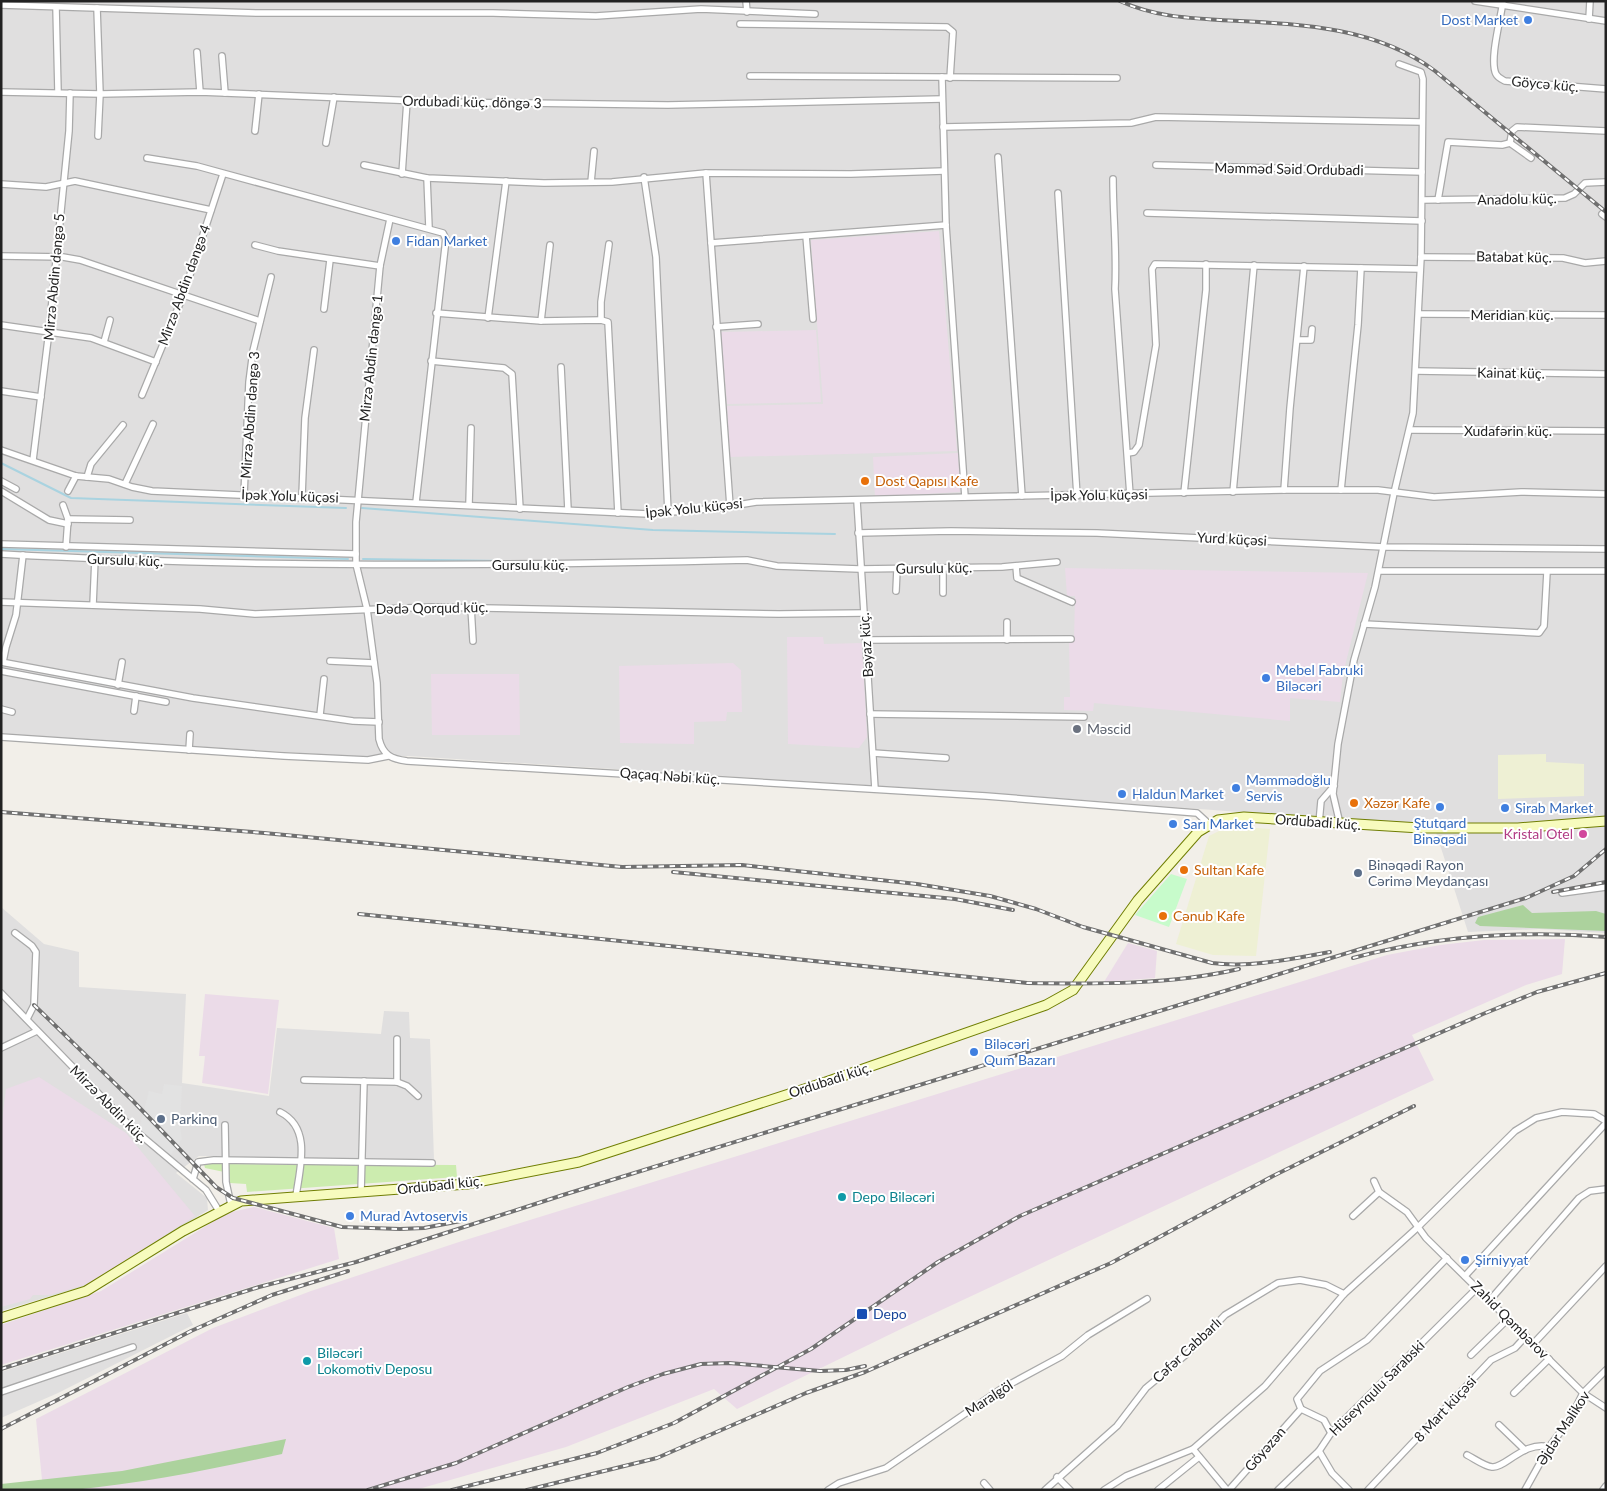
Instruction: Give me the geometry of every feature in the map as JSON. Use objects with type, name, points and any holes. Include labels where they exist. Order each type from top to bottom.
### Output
[{"type":"main road","name":"Ordubadi küç.","points":[[1,1318],[86,1291],[219,1211],[251,1199],[466,1184],[602,1156],[930,1047],[1046,1005],[1073,990],[1138,900],[1184,846],[1209,824],[1225,818],[1244,817],[1420,828],[1493,828],[1606,821]]},
{"type":"street","points":[[746,1],[747,12]]},
{"type":"street","points":[[1475,1],[1606,22]]},
{"type":"street","points":[[1589,19],[1590,1]]},
{"type":"street","points":[[1,5],[47,4],[56,7],[194,12],[493,13],[596,16],[701,9],[815,14]]},
{"type":"street","name":"Göycə küç.","points":[[1503,4],[1494,62],[1499,78],[1505,81],[1606,89]]},
{"type":"street","points":[[56,7],[58,92]]},
{"type":"street","points":[[96,8],[100,94],[98,136]]},
{"type":"street","points":[[740,24],[948,27],[953,32],[950,78]]},
{"type":"street","points":[[197,52],[200,92]]},
{"type":"street","points":[[222,56],[225,93]]},
{"type":"street","points":[[1340,824],[1334,801],[1338,744],[1346,698],[1379,571],[1394,493],[1410,430],[1416,371],[1422,222],[1423,75],[1421,72],[1399,64]]},
{"type":"street","points":[[750,76],[1117,78]]},
{"type":"street","points":[[942,77],[946,225],[965,497]]},
{"type":"street","name":"Ordubadi küç. döngə 3","points":[[1,92],[100,94],[200,92],[407,101],[668,105],[942,99]]},
{"type":"street","name":"Mirzə Abdin dəngə 5","points":[[33,460],[49,331],[62,183],[69,132],[70,93]]},
{"type":"street","points":[[255,132],[259,94]]},
{"type":"street","points":[[326,142],[334,97]]},
{"type":"street","points":[[402,174],[407,101]]},
{"type":"street","points":[[943,127],[1131,122],[1156,117],[1422,122]]},
{"type":"street","points":[[1510,142],[1512,131],[1518,127],[1606,131]]},
{"type":"street","points":[[1438,200],[1448,142],[1502,145],[1510,142]]},
{"type":"street","points":[[1510,142],[1531,158]]},
{"type":"street","points":[[591,182],[594,151]]},
{"type":"street","points":[[998,157],[1022,496]]},
{"type":"street","points":[[147,158],[183,163],[443,232],[446,239],[436,313],[416,502]]},
{"type":"street","points":[[364,166],[427,178],[591,182],[706,173],[851,174],[944,171]]},
{"type":"street","name":"Məmməd Səid Ordubadi","points":[[1156,166],[1422,172]]},
{"type":"street","points":[[706,173],[730,506]]},
{"type":"street","name":"Mirzə Abdin dəngə 4","points":[[142,395],[183,296],[223,174]]},
{"type":"street","points":[[644,177],[656,257],[668,512]]},
{"type":"street","points":[[427,178],[429,228]]},
{"type":"street","points":[[1113,179],[1113,217],[1117,262],[1115,289],[1130,495]]},
{"type":"street","points":[[1,184],[46,187],[75,181],[211,210]]},
{"type":"street","points":[[488,318],[506,181]]},
{"type":"street","name":"Anadolu küç.","points":[[1422,200],[1565,198],[1574,194],[1585,183],[1606,182]]},
{"type":"street","points":[[1058,193],[1078,496]]},
{"type":"street","points":[[1147,213],[1422,222]]},
{"type":"street","name":"Mirzə Abdin dəngə 1","points":[[357,499],[380,266],[390,219]]},
{"type":"street","points":[[711,243],[946,225]]},
{"type":"street","points":[[806,236],[812,319]]},
{"type":"street","points":[[601,320],[601,302],[609,244]]},
{"type":"street","points":[[255,245],[330,260],[380,266]]},
{"type":"street","points":[[540,322],[550,245]]},
{"type":"street","points":[[1,256],[55,257],[80,260],[183,296],[260,320]]},
{"type":"street","name":"Batabat küç.","points":[[1421,257],[1564,258],[1585,263],[1606,260]]},
{"type":"street","points":[[324,309],[330,260]]},
{"type":"street","points":[[1128,453],[1134,452],[1139,445],[1155,358],[1156,332],[1152,266],[1157,263],[1420,269]]},
{"type":"street","points":[[1184,493],[1206,290],[1206,264]]},
{"type":"street","points":[[1233,492],[1254,265]]},
{"type":"street","points":[[1284,490],[1304,266]]},
{"type":"street","points":[[1341,490],[1358,325],[1361,268]]},
{"type":"street","name":"Mirzə Abdin dəngə 3","points":[[244,495],[249,382],[260,320],[271,277]]},
{"type":"street","points":[[436,313],[540,322],[601,320],[609,325],[618,513]]},
{"type":"street","name":"Meridian küç.","points":[[1419,314],[1606,315]]},
{"type":"street","points":[[104,342],[110,320]]},
{"type":"street","points":[[716,327],[758,324]]},
{"type":"street","points":[[1,325],[49,331],[104,342],[156,362]]},
{"type":"street","points":[[1298,340],[1310,340],[1312,329]]},
{"type":"street","points":[[302,496],[305,418],[314,350]]},
{"type":"street","points":[[431,361],[504,368],[512,374],[520,509]]},
{"type":"street","points":[[561,367],[568,510]]},
{"type":"street","name":"Kainat küç.","points":[[1416,371],[1606,374]]},
{"type":"street","points":[[1,391],[41,397]]},
{"type":"street","points":[[125,484],[153,424]]},
{"type":"street","points":[[87,477],[91,464],[123,425]]},
{"type":"street","points":[[469,506],[471,428]]},
{"type":"street","name":"Xudafərin küç.","points":[[1410,430],[1606,431]]},
{"type":"street","name":"İpək Yolu küçəsi","points":[[1,450],[76,476],[109,479],[152,491],[302,496],[618,513],[668,512],[756,502],[1284,490],[1341,490],[1434,497],[1521,492],[1606,494]]},
{"type":"street","points":[[68,491],[76,476]]},
{"type":"street","points":[[1,481],[16,489]]},
{"type":"street","points":[[1,491],[48,520],[130,520]]},
{"type":"street","points":[[1,737],[368,760],[388,756],[380,744],[374,663],[367,609],[356,564],[357,499]]},
{"type":"street","name":"Bəyaz küç.","points":[[857,501],[875,790]]},
{"type":"street","points":[[64,505],[68,521],[66,547]]},
{"type":"street","name":"Yurd küçəsi","points":[[858,533],[952,530],[1097,533],[1384,547],[1606,548]]},
{"type":"street","points":[[1,544],[356,554]]},
{"type":"street","name":"Gursulu küç.","points":[[1,554],[95,559],[356,564],[555,565],[747,560],[777,566],[860,569],[1016,566],[1057,562]]},
{"type":"street","points":[[23,555],[18,604],[2,662],[193,698],[353,721],[379,722]]},
{"type":"street","points":[[93,605],[95,559]]},
{"type":"street","points":[[1016,566],[1017,578],[1072,602]]},
{"type":"street","points":[[943,568],[943,593]]},
{"type":"street","points":[[896,591],[897,569]]},
{"type":"street","points":[[1379,571],[1606,571]]},
{"type":"street","points":[[1364,624],[1540,632],[1544,626],[1547,572]]},
{"type":"street","name":"Dədə Qorqud küç.","points":[[1,602],[200,609],[255,614],[471,607],[779,614],[864,613]]},
{"type":"street","points":[[471,607],[474,641]]},
{"type":"street","points":[[1007,622],[1007,640]]},
{"type":"street","points":[[866,640],[1071,639]]},
{"type":"street","points":[[330,661],[374,663]]},
{"type":"street","points":[[118,684],[122,662]]},
{"type":"street","points":[[1,671],[166,702]]},
{"type":"street","points":[[320,715],[324,679]]},
{"type":"street","points":[[134,710],[136,696]]},
{"type":"street","points":[[1,710],[12,712]]},
{"type":"street","points":[[870,714],[1084,717]]},
{"type":"street","points":[[189,750],[190,734]]},
{"type":"street","points":[[873,754],[946,758]]},
{"type":"street","name":"Qaçaq Nəbi küç.","points":[[388,756],[407,761],[875,790],[1197,813],[1209,824]]},
{"type":"street","points":[[1319,823],[1321,801],[1334,786]]},
{"type":"street","points":[[1562,893],[1606,886]]},
{"type":"street","points":[[15,933],[32,946],[36,952],[34,1005],[27,1019]]},
{"type":"street","name":"Mirzə Abdin küç.","points":[[1,993],[131,1127],[206,1190],[219,1211]]},
{"type":"street","points":[[1,1048],[37,1031]]},
{"type":"street","points":[[396,1039],[397,1082]]},
{"type":"street","points":[[304,1080],[397,1082],[407,1086],[418,1096]]},
{"type":"street","points":[[361,1192],[364,1081]]},
{"type":"street","points":[[280,1112],[292,1120],[300,1132],[300,1162],[296,1196]]},
{"type":"street","points":[[1104,1490],[1126,1476],[1193,1449],[1265,1386],[1344,1294],[1417,1228],[1515,1131],[1536,1118],[1562,1112],[1594,1114],[1606,1122],[1465,1276]]},
{"type":"street","points":[[225,1125],[227,1189],[231,1205]]},
{"type":"street","points":[[193,1179],[198,1162],[225,1160],[432,1163]]},
{"type":"street","points":[[1353,1216],[1379,1192],[1374,1181]]},
{"type":"street","points":[[1490,1300],[1579,1198],[1590,1191],[1606,1189]]},
{"type":"street","name":"Zahid Qəmbərov","points":[[1379,1192],[1402,1208],[1417,1228],[1583,1393],[1606,1408]]},
{"type":"street","points":[[1330,1433],[1324,1420],[1301,1409],[1297,1399],[1320,1371],[1367,1340],[1447,1258]]},
{"type":"street","points":[[1534,1343],[1606,1266]]},
{"type":"street","name":"Cəfər Cabbarlı","points":[[1045,1490],[1057,1476],[1117,1426],[1146,1388],[1188,1353],[1225,1315],[1278,1283],[1300,1280],[1326,1285],[1344,1294]]},
{"type":"street","name":"Hüseynqulu Sarabski","points":[[1278,1490],[1319,1451],[1330,1433],[1477,1288]]},
{"type":"street","name":"Maralgöl","points":[[828,1490],[839,1483],[844,1483],[886,1468],[1001,1389],[1062,1356],[1088,1336],[1146,1298]]},
{"type":"street","points":[[1471,1355],[1508,1319]]},
{"type":"street","name":"8 Mart küçəsi","points":[[1368,1490],[1491,1360],[1515,1348],[1526,1336]]},
{"type":"street","points":[[1,1392],[133,1347]]},
{"type":"street","points":[[1514,1393],[1549,1359]]},
{"type":"street","name":"Əjdər Məlikov","points":[[1525,1490],[1549,1447],[1569,1421],[1583,1393],[1606,1370]]},
{"type":"street","name":"Göyəzən","points":[[1193,1449],[1228,1490],[1301,1409]]},
{"type":"street","points":[[1499,1425],[1525,1450]]},
{"type":"street","points":[[1467,1455],[1492,1467],[1497,1467],[1525,1450],[1549,1447]]},
{"type":"street","points":[[1319,1451],[1332,1473],[1349,1490]]},
{"type":"street","points":[[1158,1490],[1199,1457]]},
{"type":"street","points":[[1057,1476],[1070,1490]]},
{"type":"street","points":[[844,1483],[849,1490]]},
{"type":"street","points":[[984,1483],[990,1490]]},
{"type":"street","points":[[1603,1490],[1606,1486]]},
{"type":"shaded area","points":[[1,1],[1606,1],[1606,933],[1539,929],[1468,932],[1433,823],[1329,819],[991,793],[409,756],[364,757],[1,734]]},
{"type":"shaded area","points":[[939,231],[957,451],[730,457],[727,406],[823,404],[811,240]]},
{"type":"shaded area","points":[[816,330],[821,402],[727,404],[721,332]]},
{"type":"shaded area","points":[[958,453],[960,492],[875,497],[873,457]]},
{"type":"shaded area","name":"Mebel Fabruki Biləcəri","points":[[1065,568],[1368,573],[1343,674],[1340,702],[1290,698],[1290,721],[1094,703],[1093,711],[1064,710],[1064,697],[1070,697],[1069,642],[1074,642],[1075,596],[1067,596]]},
{"type":"shaded area","points":[[787,637],[823,637],[824,644],[862,643],[867,737],[859,748],[788,744]]},
{"type":"shaded area","points":[[733,663],[741,670],[742,712],[727,712],[726,721],[694,722],[694,744],[620,743],[619,666]]},
{"type":"shaded area","points":[[431,674],[519,674],[520,735],[432,735]]},
{"type":"shaded area","points":[[1,907],[44,944],[79,952],[79,987],[186,994],[182,1083],[269,1096],[277,1028],[381,1034],[384,1011],[409,1012],[410,1038],[430,1039],[434,1160],[199,1156],[176,1173],[207,1198],[208,1210],[88,1285],[1,1311]]},
{"type":"shaded area","points":[[1565,939],[1562,974],[1526,985],[1412,1035],[1434,1080],[903,1328],[737,1409],[714,1389],[566,1447],[415,1490],[43,1490],[36,1419],[213,1328],[311,1291],[459,1242],[1387,955],[1440,945],[1484,940]]},
{"type":"shaded area","points":[[1128,943],[1157,951],[1155,978],[1104,982]]},
{"type":"shaded area","points":[[205,994],[279,1000],[268,1094],[202,1083],[205,1056],[199,1056]]},
{"type":"shaded area","points":[[39,1077],[126,1133],[195,1216],[88,1284],[49,1295],[33,1295],[30,1299],[1,1307],[1,1128],[6,1089]]},
{"type":"shaded area","name":"Parkinq","points":[[164,1084],[182,1086],[180,1124],[182,1139],[170,1156],[139,1129],[149,1091],[162,1094]]},
{"type":"shaded area","points":[[254,1207],[334,1228],[339,1259],[1,1365],[1,1325],[101,1291],[227,1213]]},
{"type":"shaded area","points":[[187,1313],[193,1325],[58,1393],[1,1418],[1,1372]]},
{"type":"green space","points":[[1546,754],[1546,762],[1584,764],[1584,796],[1498,799],[1498,755]]},
{"type":"green space","points":[[1229,826],[1270,829],[1256,956],[1213,955],[1176,944],[1209,836]]},
{"type":"green space","points":[[1171,874],[1187,879],[1169,927],[1135,915]]},
{"type":"green space","points":[[1523,905],[1532,913],[1596,911],[1606,914],[1606,931],[1480,926],[1475,923],[1478,917]]},
{"type":"green space","points":[[204,1164],[456,1165],[457,1177],[247,1192],[246,1184],[230,1183],[229,1173],[205,1168]]},
{"type":"green space","points":[[286,1439],[282,1454],[179,1475],[127,1484],[74,1490],[1,1490],[1,1484],[122,1471]]},
{"type":"waterway","points":[[1,463],[71,498],[346,508]]},
{"type":"waterway","points":[[362,508],[653,530],[835,534]]},
{"type":"waterway","points":[[1,549],[348,559]]},
{"type":"waterway","points":[[363,559],[501,561]]},
{"type":"railway","points":[[1120,1],[1144,10],[1169,15],[1305,26],[1360,36],[1386,44],[1411,56],[1435,71],[1606,212]]},
{"type":"railway","points":[[1,812],[264,833],[622,867],[742,865],[917,884],[990,896],[1036,909],[1083,927],[1212,963],[1256,964],[1330,952]]},
{"type":"railway","points":[[1,1369],[259,1287],[356,1262],[563,1195],[1526,898],[1574,876],[1606,849]]},
{"type":"railway","points":[[673,872],[955,899],[1013,910]]},
{"type":"railway","points":[[1553,892],[1606,882]]},
{"type":"railway","points":[[359,914],[1027,983],[1160,981],[1239,969]]},
{"type":"railway","points":[[1353,958],[1415,944],[1478,937],[1542,934],[1606,937]]},
{"type":"railway","points":[[452,1490],[597,1453],[674,1423],[811,1349],[938,1262],[1020,1216],[1483,1014],[1537,992],[1606,973]]},
{"type":"railway","points":[[34,1005],[133,1101],[216,1187],[233,1198],[342,1227],[424,1228],[466,1220]]},
{"type":"railway","points":[[527,1490],[657,1458],[806,1393],[865,1372],[1111,1263],[1273,1176],[1414,1106]]},
{"type":"railway","points":[[1,1429],[191,1331],[272,1295],[348,1271]]},
{"type":"railway","points":[[368,1490],[456,1463],[628,1387],[663,1374],[701,1364],[729,1363],[820,1371],[846,1370],[865,1366]]},
{"type":"place","name":"Dost Market","points":[[1528,20]]},
{"type":"place","name":"Fidan Market","points":[[396,241]]},
{"type":"place","name":"Dost Qapısı Kafe","points":[[865,481]]},
{"type":"place","name":"Mebel Fabruki Biləcəri","points":[[1266,678]]},
{"type":"place","name":"Məscid","points":[[1077,729]]},
{"type":"place","name":"Məmmədoğlu Servis","points":[[1236,788]]},
{"type":"place","name":"Haldun Market","points":[[1122,794]]},
{"type":"place","name":"Xəzər Kafe","points":[[1354,803]]},
{"type":"place","name":"Ştutqard Binəqədi","points":[[1440,807]]},
{"type":"place","name":"Sirab Market","points":[[1505,808]]},
{"type":"place","name":"Sarı Market","points":[[1173,824]]},
{"type":"place","name":"Kristal Otel","points":[[1583,834]]},
{"type":"place","name":"Sultan Kafe","points":[[1184,870]]},
{"type":"place","name":"Binəqədi Rayon Cərimə Meydançası","points":[[1358,873]]},
{"type":"place","name":"Cənub Kafe","points":[[1163,916]]},
{"type":"place","name":"Biləcəri Qum Bazarı","points":[[974,1052]]},
{"type":"place","name":"Parkinq","points":[[161,1119]]},
{"type":"place","name":"Depo Biləcəri","points":[[842,1197]]},
{"type":"place","name":"Murad Avtoservis","points":[[350,1216]]},
{"type":"place","name":"Şirniyyat","points":[[1465,1260]]},
{"type":"place","name":"Depo","points":[[862,1314]]},
{"type":"place","name":"Biləcəri Lokomotiv Deposu","points":[[307,1361]]}]
